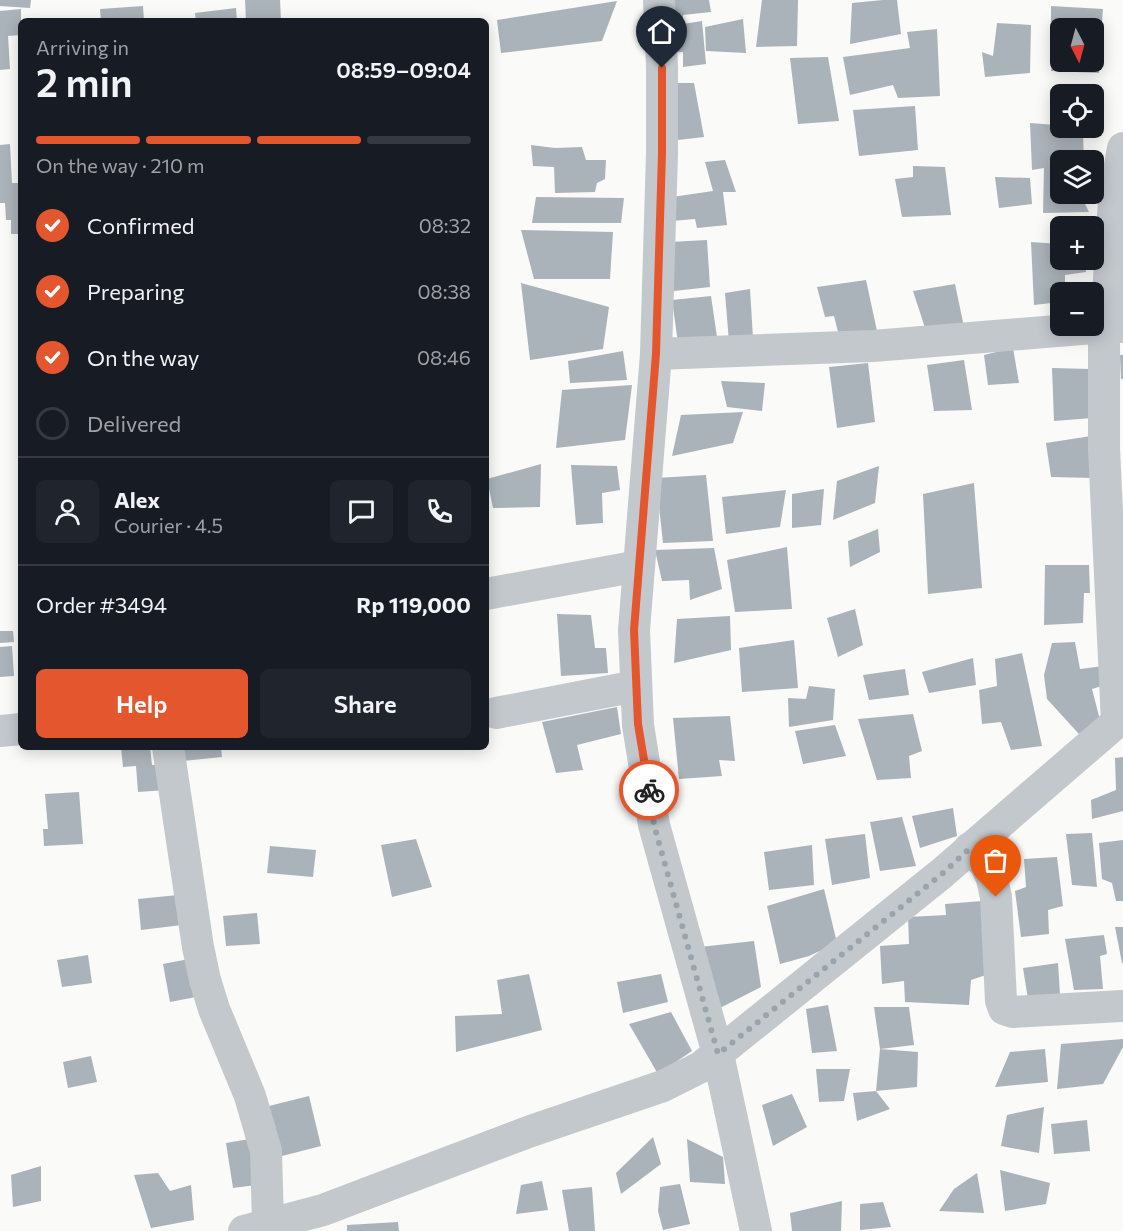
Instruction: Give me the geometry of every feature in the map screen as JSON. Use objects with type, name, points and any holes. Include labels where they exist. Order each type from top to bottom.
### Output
[{"type":"street","points":[[659,0],[662,153],[656,354],[634,630],[638,724],[654,825],[718,1054],[756,1231]]},
{"type":"street","points":[[168,750],[205,980],[214,1009],[250,1095],[266,1150],[256,1228],[324,1221],[531,1131],[663,1086],[701,1067],[942,874],[1120,721],[1104,449],[1104,341],[1114,327],[1114,200],[1123,148]]},
{"type":"street","points":[[656,354],[873,346],[1114,327]]},
{"type":"street","points":[[489,593],[639,566]]},
{"type":"street","points":[[496,713],[636,686]]},
{"type":"street","points":[[0,731],[18,729]]},
{"type":"street","points":[[970,848],[986,865],[996,897],[1001,1001],[1004,1009],[1013,1012],[1123,1006]]},
{"type":"building","points":[[0,0],[31,0],[30,8],[0,6]]},
{"type":"building","points":[[245,0],[280,0],[281,18],[246,18]]},
{"type":"building","points":[[669,0],[709,0],[711,12],[683,15],[683,24],[702,21],[706,64],[683,67],[683,52],[661,53]]},
{"type":"building","points":[[762,0],[798,0],[797,46],[756,47]]},
{"type":"building","points":[[897,0],[901,34],[850,44],[852,3]]},
{"type":"building","points":[[617,1],[602,41],[501,53],[497,20]]},
{"type":"building","points":[[143,6],[144,18],[101,18],[100,9]]},
{"type":"building","points":[[1051,6],[1103,9],[1102,18],[1051,18]]},
{"type":"building","points":[[236,8],[237,18],[196,18],[195,13]]},
{"type":"building","points":[[21,9],[21,18],[18,18],[18,35],[8,36],[10,69],[0,70],[0,11]]},
{"type":"building","points":[[743,19],[746,53],[706,51],[705,27]]},
{"type":"building","points":[[997,23],[1031,25],[1030,73],[985,77],[982,52],[993,56]]},
{"type":"building","points":[[937,29],[940,96],[898,98],[893,85],[850,95],[843,57],[910,48],[907,32]]},
{"type":"building","points":[[828,57],[839,121],[798,124],[790,58]]},
{"type":"building","points":[[674,83],[694,83],[704,137],[678,140]]},
{"type":"building","points":[[915,106],[918,150],[859,156],[853,110]]},
{"type":"building","points":[[1030,123],[1050,125],[1050,138],[1083,138],[1084,150],[1050,150],[1050,204],[1085,204],[1089,212],[1043,213],[1044,168],[1032,170]]},
{"type":"building","points":[[10,144],[12,183],[18,183],[18,234],[11,234],[11,220],[6,220],[5,203],[0,203],[0,145]]},
{"type":"building","points":[[531,145],[555,148],[582,147],[586,160],[606,160],[605,179],[597,183],[595,192],[555,193],[554,167],[533,166]]},
{"type":"building","points":[[725,160],[736,192],[723,192],[727,225],[697,228],[695,219],[672,221],[672,197],[713,191],[705,162]]},
{"type":"building","points":[[913,166],[945,167],[951,215],[902,217],[895,179],[913,177]]},
{"type":"building","points":[[995,177],[1030,178],[1032,204],[999,208]]},
{"type":"building","points":[[536,197],[624,198],[621,223],[532,223]]},
{"type":"building","points":[[521,230],[613,232],[610,279],[534,279]]},
{"type":"building","points":[[707,240],[710,287],[665,292],[670,242]]},
{"type":"building","points":[[1031,242],[1050,243],[1050,270],[1086,270],[1086,272],[1065,275],[1065,282],[1050,282],[1050,303],[1034,305]]},
{"type":"building","points":[[866,280],[877,331],[839,336],[834,316],[825,317],[817,287]]},
{"type":"building","points":[[521,283],[609,307],[603,349],[530,360]]},
{"type":"building","points":[[955,284],[964,327],[926,331],[913,291]]},
{"type":"building","points":[[750,289],[753,338],[729,342],[725,293]]},
{"type":"building","points":[[711,296],[717,337],[678,343],[672,300]]},
{"type":"building","points":[[1013,348],[1019,383],[988,385],[984,355]]},
{"type":"building","points":[[623,351],[627,380],[570,383],[568,361]]},
{"type":"building","points":[[1120,355],[1123,355],[1123,379],[1121,379]]},
{"type":"building","points":[[964,360],[972,410],[934,411],[927,365]]},
{"type":"building","points":[[868,363],[875,422],[837,428],[829,367]]},
{"type":"building","points":[[1052,368],[1091,369],[1092,418],[1054,421]]},
{"type":"building","points":[[721,381],[765,383],[762,411],[727,407]]},
{"type":"building","points":[[632,385],[625,440],[556,448],[562,390]]},
{"type":"building","points":[[743,412],[733,443],[672,456],[681,415]]},
{"type":"building","points":[[1091,436],[1093,478],[1051,477],[1046,443]]},
{"type":"building","points":[[541,464],[540,507],[493,508],[489,478]]},
{"type":"building","points":[[571,465],[617,466],[620,490],[602,493],[603,523],[576,525]]},
{"type":"building","points":[[879,466],[875,503],[833,520],[837,481]]},
{"type":"building","points":[[706,475],[713,541],[663,543],[656,478]]},
{"type":"building","points":[[974,483],[982,588],[928,594],[923,494]]},
{"type":"building","points":[[824,489],[821,525],[792,528],[792,494]]},
{"type":"building","points":[[786,490],[780,527],[726,534],[722,497]]},
{"type":"building","points":[[878,529],[880,552],[850,567],[848,541]]},
{"type":"building","points":[[787,547],[792,609],[735,612],[727,560]]},
{"type":"building","points":[[714,548],[722,589],[690,600],[689,580],[662,581],[655,550]]},
{"type":"building","points":[[1045,565],[1089,565],[1090,593],[1084,593],[1083,623],[1044,625]]},
{"type":"building","points":[[855,609],[863,645],[838,657],[827,618]]},
{"type":"building","points":[[557,614],[591,615],[595,648],[606,648],[608,673],[561,676]]},
{"type":"building","points":[[730,616],[731,650],[674,663],[677,619]]},
{"type":"building","points":[[0,631],[13,631],[14,642],[0,643]]},
{"type":"building","points":[[794,640],[798,688],[742,692],[739,648]]},
{"type":"building","points":[[1075,642],[1080,669],[1104,666],[1105,685],[1092,689],[1101,724],[1079,734],[1047,699],[1044,675],[1052,643]]},
{"type":"building","points":[[12,646],[14,676],[0,677],[0,647]]},
{"type":"building","points":[[1022,653],[1042,746],[1011,750],[1001,722],[982,724],[979,690],[997,686],[995,659]]},
{"type":"building","points":[[973,658],[976,685],[929,693],[922,672]]},
{"type":"building","points":[[905,669],[909,695],[869,700],[863,675]]},
{"type":"building","points":[[809,686],[835,689],[833,720],[789,727],[788,698],[806,699]]},
{"type":"building","points":[[617,707],[621,734],[577,745],[583,770],[556,773],[542,722]]},
{"type":"building","points":[[913,714],[922,751],[909,756],[911,778],[877,780],[858,719]]},
{"type":"building","points":[[730,716],[735,761],[719,760],[722,776],[679,779],[673,718]]},
{"type":"building","points":[[835,725],[846,756],[803,764],[795,731]]},
{"type":"building","points":[[121,750],[150,750],[152,765],[164,764],[166,790],[138,792],[136,766],[123,767]]},
{"type":"building","points":[[182,750],[221,750],[222,757],[183,761]]},
{"type":"building","points":[[1123,757],[1123,811],[1092,819],[1091,800],[1116,790],[1115,758]]},
{"type":"building","points":[[79,792],[83,844],[44,846],[43,829],[48,829],[45,794]]},
{"type":"building","points":[[953,808],[957,836],[920,848],[912,816]]},
{"type":"building","points":[[902,817],[916,866],[880,871],[870,822]]},
{"type":"building","points":[[1092,833],[1097,887],[1072,885],[1066,834]]},
{"type":"building","points":[[865,834],[870,878],[832,885],[825,839]]},
{"type":"building","points":[[416,839],[432,887],[392,897],[381,845]]},
{"type":"building","points":[[1123,840],[1123,901],[1116,901],[1112,883],[1102,879],[1099,843]]},
{"type":"building","points":[[812,845],[814,885],[769,890],[764,852]]},
{"type":"building","points":[[270,846],[316,850],[313,877],[267,873]]},
{"type":"building","points":[[1057,857],[1063,906],[1048,910],[1049,934],[1021,937],[1015,891],[1026,887],[1024,859]]},
{"type":"building","points":[[824,889],[837,943],[809,956],[780,964],[767,906]]},
{"type":"building","points":[[178,895],[182,925],[141,930],[138,899]]},
{"type":"building","points":[[982,901],[989,974],[971,980],[969,1005],[905,1002],[904,981],[882,984],[880,946],[909,944],[908,917],[946,915],[945,904]]},
{"type":"building","points":[[257,913],[260,944],[226,946],[223,916]]},
{"type":"building","points":[[1115,927],[1123,927],[1123,963],[1122,963]]},
{"type":"building","points":[[1104,935],[1107,954],[1100,956],[1103,989],[1074,990],[1065,939]]},
{"type":"building","points":[[754,941],[761,987],[716,1010],[700,947]]},
{"type":"building","points":[[88,955],[92,983],[62,987],[57,960]]},
{"type":"building","points":[[194,958],[201,996],[170,1002],[163,964]]},
{"type":"building","points":[[1058,963],[1060,995],[1028,999],[1023,968]]},
{"type":"building","points":[[529,974],[542,1030],[456,1052],[455,1016],[502,1014],[497,980]]},
{"type":"building","points":[[661,974],[668,1002],[623,1013],[617,982]]},
{"type":"building","points":[[828,1005],[837,1051],[812,1053],[806,1009]]},
{"type":"building","points":[[874,1007],[909,1007],[914,1045],[880,1049]]},
{"type":"building","points":[[671,1012],[692,1051],[658,1074],[629,1024]]},
{"type":"building","points":[[1123,1039],[1123,1047],[1103,1084],[1057,1089],[1061,1044]]},
{"type":"building","points":[[880,1049],[918,1052],[917,1087],[876,1091]]},
{"type":"building","points":[[1045,1049],[1048,1082],[995,1087],[1010,1052]]},
{"type":"building","points":[[91,1056],[97,1082],[68,1088],[63,1062]]},
{"type":"building","points":[[816,1069],[850,1069],[844,1101],[819,1102]]},
{"type":"building","points":[[876,1091],[890,1109],[857,1121],[853,1093]]},
{"type":"building","points":[[792,1094],[807,1127],[773,1146],[762,1105]]},
{"type":"building","points":[[309,1096],[321,1146],[282,1156],[269,1106]]},
{"type":"building","points":[[1044,1107],[1039,1153],[1001,1146],[1007,1115]]},
{"type":"building","points":[[1087,1120],[1090,1151],[1054,1154],[1051,1124]]},
{"type":"building","points":[[653,1137],[661,1164],[621,1194],[616,1173]]},
{"type":"building","points":[[255,1138],[263,1184],[233,1188],[226,1143]]},
{"type":"building","points":[[687,1139],[723,1157],[725,1184],[690,1182]]},
{"type":"building","points":[[41,1166],[41,1201],[13,1207],[11,1175]]},
{"type":"building","points":[[1000,1170],[1050,1183],[1046,1204],[1005,1211]]},
{"type":"building","points":[[158,1173],[170,1191],[191,1185],[194,1220],[151,1228],[134,1175]]},
{"type":"building","points":[[977,1173],[984,1213],[939,1211],[954,1189]]},
{"type":"building","points":[[542,1181],[548,1210],[516,1214],[521,1185]]},
{"type":"building","points":[[680,1184],[690,1224],[663,1230],[658,1211],[660,1187]]},
{"type":"building","points":[[592,1187],[595,1231],[569,1231],[562,1190]]},
{"type":"building","points":[[842,1201],[841,1231],[792,1231],[790,1213]]},
{"type":"building","points":[[883,1202],[891,1227],[860,1230],[860,1204]]},
{"type":"building","points":[[398,1222],[399,1231],[347,1231],[347,1225]]},
{"type":"way so far","points":[[649,790],[654,825],[718,1054],[942,874],[970,848],[986,865],[996,897]]},
{"type":"route","points":[[649,790],[638,724],[634,630],[656,354],[662,68]]}]
